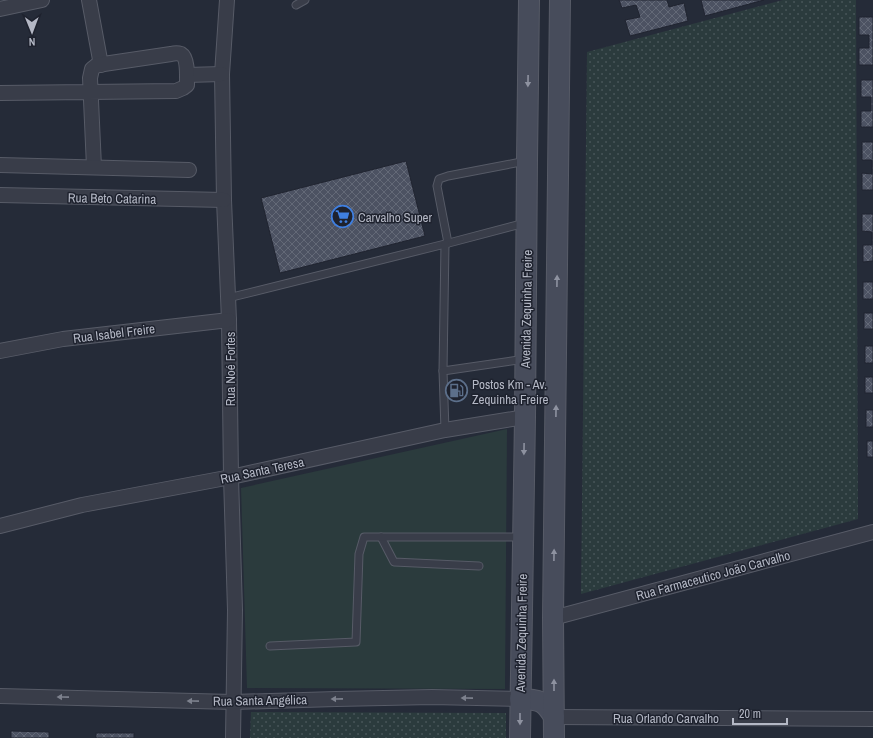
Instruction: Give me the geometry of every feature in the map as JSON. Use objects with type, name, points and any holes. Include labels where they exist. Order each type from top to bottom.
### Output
[{"type":"main road","points":[[529,7],[540,24],[547,24],[556,20],[560,8]]},
{"type":"main road","name":"Avenida Zequinha Freire","points":[[520,738],[529,7]]},
{"type":"main road","points":[[554,738],[553,618],[560,8]]},
{"type":"main road","points":[[528,59],[536,55],[545,54],[559,58]]},
{"type":"main road","points":[[520,699],[538,700],[543,702],[554,717]]},
{"type":"street","points":[[0,9],[42,0]]},
{"type":"street","points":[[89,0],[101,65]]},
{"type":"street","name":"Rua Noé Fortes","points":[[227,0],[222,74],[235,610],[233,738]]},
{"type":"street","points":[[0,92],[91,92],[176,91],[187,85],[186,61],[183,55],[179,53],[94,66],[90,78],[91,92],[94,167]]},
{"type":"street","points":[[187,75],[222,74]]},
{"type":"street","points":[[0,165],[189,170]]},
{"type":"street","name":"Rua Beto Catarina","points":[[0,195],[224,200]]},
{"type":"street","name":"Rua Isabel Freire","points":[[0,351],[63,339],[229,320]]},
{"type":"street","name":"Rua Santa Teresa","points":[[0,526],[82,505],[231,477],[445,430],[525,417]]},
{"type":"street","name":"Rua Farmaceutico João Carvalho","points":[[553,618],[873,532]]},
{"type":"street","name":"Rua Santa Angélica","points":[[0,696],[233,702],[432,697],[520,699]]},
{"type":"street","name":"Rua Orlando Carvalho","points":[[554,717],[873,719]]},
{"type":"lane","points":[[296,5],[305,0]]},
{"type":"lane","points":[[445,430],[442,371],[446,244],[437,186],[440,179],[448,176],[527,161]]},
{"type":"lane","points":[[228,298],[527,223]]},
{"type":"lane","points":[[442,371],[525,359]]},
{"type":"lane","points":[[270,646],[356,642],[359,554],[364,537],[523,537]]},
{"type":"lane","points":[[381,537],[394,562],[479,566]]},
{"type":"shaded area","points":[[783,0],[856,0],[858,519],[581,594],[587,52]]},
{"type":"shaded area","points":[[507,429],[505,689],[247,688],[241,488]]},
{"type":"shaded area","points":[[251,712],[506,713],[506,738],[250,738]]},
{"type":"building","points":[[619,0],[667,0],[669,7],[684,3],[688,21],[630,36],[625,20],[640,17],[636,5],[622,8]]},
{"type":"building","points":[[701,0],[764,0],[705,16]]},
{"type":"building","points":[[859,17],[873,17],[873,65],[859,65],[859,48],[869,48],[869,35],[859,35]]},
{"type":"building","points":[[861,80],[873,80],[873,127],[861,127],[861,111],[871,111],[871,97],[861,97]]},
{"type":"building","points":[[862,142],[873,142],[873,190],[862,190],[862,173],[872,174],[872,160],[862,160]]},
{"type":"building","name":"Carvalho Super","points":[[406,161],[425,236],[280,273],[261,198]]},
{"type":"building","points":[[862,214],[873,214],[873,261],[863,262],[863,245],[872,245],[872,232],[862,231]]},
{"type":"building","points":[[863,282],[873,282],[873,299],[863,299]]},
{"type":"building","points":[[864,313],[873,313],[873,329],[864,329]]},
{"type":"building","points":[[865,346],[873,346],[873,363],[865,363]]},
{"type":"building","points":[[865,377],[873,377],[873,393],[865,393]]},
{"type":"building","points":[[866,410],[873,410],[873,427],[866,427]]},
{"type":"building","points":[[867,441],[873,441],[873,457],[867,457]]},
{"type":"building","points":[[11,731],[49,732],[49,738],[11,738]]},
{"type":"building","points":[[96,733],[134,733],[134,738],[96,738]]},
{"type":"place","name":"Carvalho Super","points":[[343,217]]},
{"type":"place","name":"Postos Km - Av. Zequinha Freire","points":[[456,391]]}]
